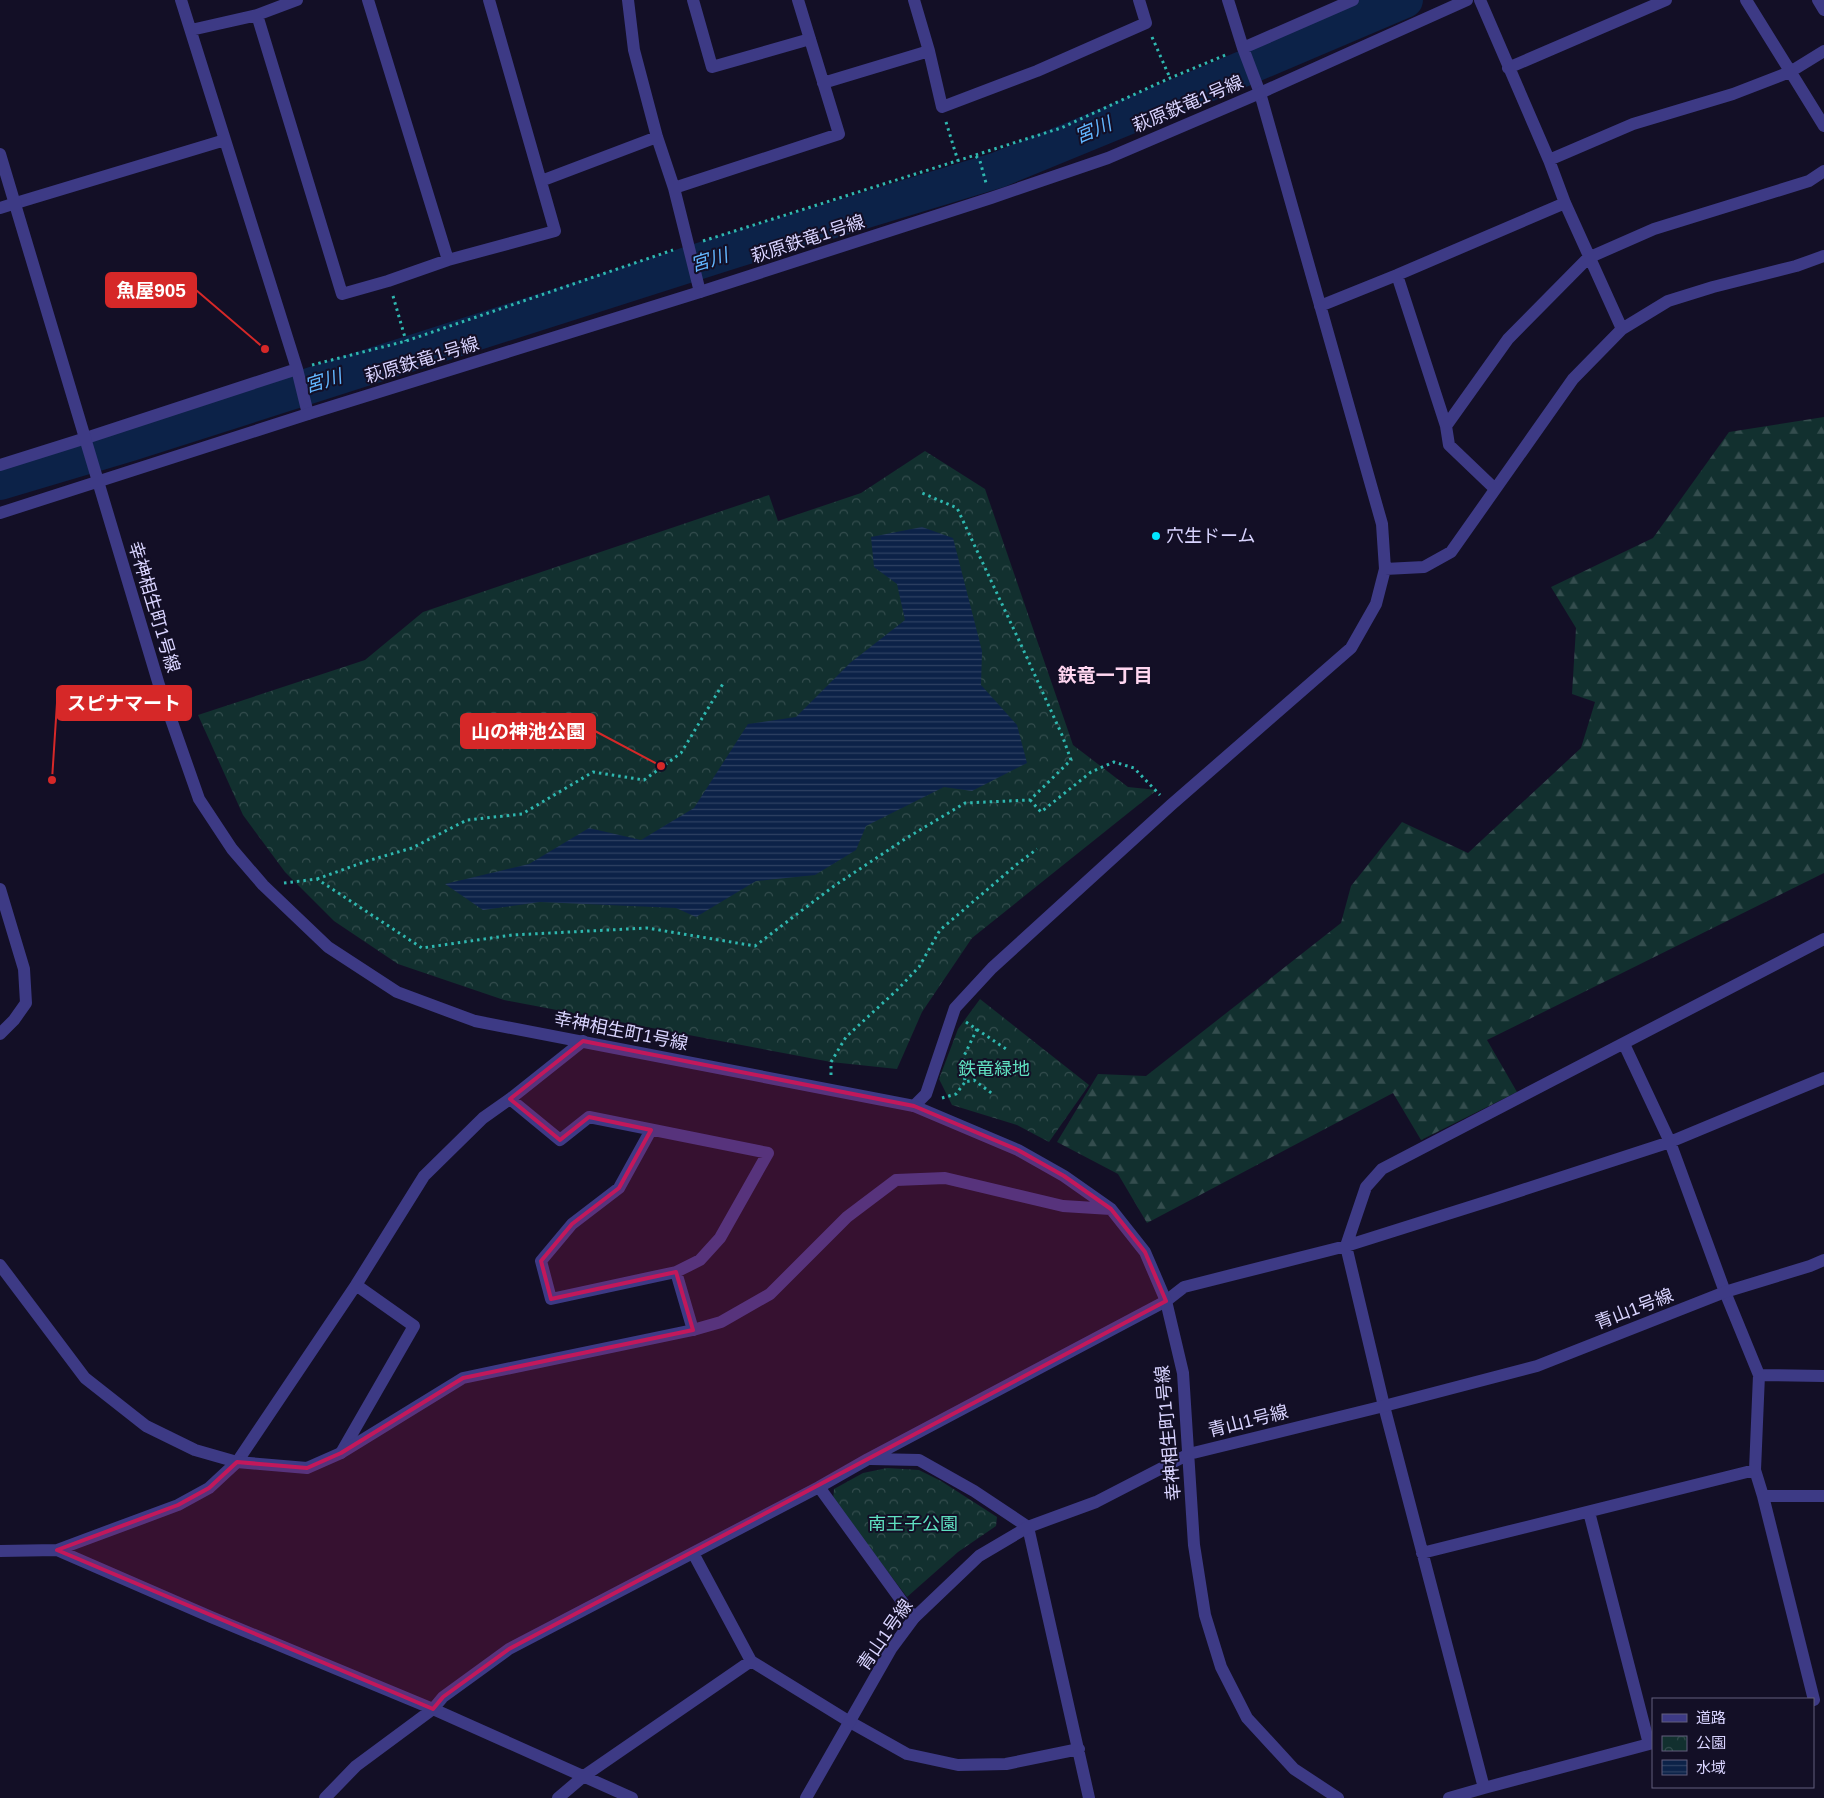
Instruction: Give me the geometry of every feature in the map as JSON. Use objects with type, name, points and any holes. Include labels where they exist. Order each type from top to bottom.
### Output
[{"type":"street","points":[[182,0],[298,374],[307,409]]},
{"type":"street","points":[[191,30],[257,15],[297,0]]},
{"type":"street","points":[[368,0],[448,260]]},
{"type":"street","points":[[257,15],[342,294],[388,281],[448,260],[555,230],[489,0]]},
{"type":"street","points":[[628,0],[634,50],[657,137],[674,188],[699,287]]},
{"type":"street","points":[[693,0],[712,67],[810,39]]},
{"type":"street","points":[[674,188],[839,134],[798,0]]},
{"type":"street","points":[[915,0],[942,107],[1037,71],[1146,23],[1139,0]]},
{"type":"street","points":[[914,1106],[926,1094],[955,1008],[992,968],[1171,805],[1351,648],[1376,604],[1385,569],[1382,524],[1260,93],[1228,0]]},
{"type":"street","points":[[1243,48],[1354,0]]},
{"type":"street","name":"萩原鉄竜1号線","points":[[0,513],[98,482],[307,409],[991,198],[1108,158],[1260,93],[1467,0]]},
{"type":"street","points":[[1480,0],[1549,160],[1564,203],[1622,329]]},
{"type":"street","points":[[1508,68],[1666,0]]},
{"type":"street","points":[[1746,0],[1824,126]]},
{"type":"street","points":[[1818,0],[1824,10]]},
{"type":"street","points":[[823,82],[929,51]]},
{"type":"street","points":[[1549,160],[1633,124],[1733,94],[1790,72],[1824,51]]},
{"type":"street","points":[[541,181],[657,137]]},
{"type":"street","points":[[0,208],[226,140]]},
{"type":"street","name":"幸神相生町1号線","points":[[0,154],[159,685],[200,799],[232,849],[263,885],[328,947],[396,992],[475,1021],[914,1106],[1018,1150],[1064,1176],[1111,1209],[1145,1252],[1166,1301],[1183,1373],[1194,1546],[1205,1615],[1221,1667],[1248,1718],[1294,1769],[1338,1798]]},
{"type":"street","points":[[1446,426],[1508,340],[1588,258],[1654,228],[1810,181],[1824,171]]},
{"type":"street","points":[[1320,306],[1564,203]]},
{"type":"street","points":[[1385,569],[1424,567],[1451,552],[1573,379],[1622,329],[1668,301],[1713,287],[1796,266],[1824,256]]},
{"type":"street","points":[[1397,275],[1446,426],[1449,445],[1495,489]]},
{"type":"street","points":[[0,464],[298,374]]},
{"type":"street","points":[[0,889],[24,969],[26,1003],[14,1020],[0,1034]]},
{"type":"street","points":[[1484,1788],[1384,1406],[1346,1246],[1366,1187],[1382,1169],[1824,939]]},
{"type":"street","points":[[0,1551],[57,1550],[178,1506],[209,1488],[237,1462],[356,1285],[424,1176],[484,1118],[583,1041]]},
{"type":"street","points":[[1624,1044],[1670,1142],[1725,1292],[1759,1375],[1755,1470],[1817,1699]]},
{"type":"street","points":[[326,1798],[356,1766],[433,1709],[443,1697],[509,1649],[819,1487],[868,1459],[1166,1301],[1184,1287],[1346,1246],[1670,1142],[1824,1078]]},
{"type":"street","points":[[510,1099],[560,1140],[589,1117],[768,1153],[720,1238],[700,1260],[676,1272],[551,1299],[541,1261],[572,1224],[619,1188],[651,1130]]},
{"type":"street","points":[[0,1265],[85,1378],[146,1426],[195,1450],[237,1462],[307,1468],[341,1452],[463,1378],[693,1330],[721,1322],[770,1294],[847,1217],[896,1180],[945,1178],[1063,1206],[1111,1209]]},
{"type":"street","name":"青山1号線","points":[[806,1798],[891,1649],[914,1618],[979,1556],[1028,1527],[1096,1502],[1189,1454],[1537,1366],[1725,1292],[1824,1260]]},
{"type":"street","points":[[676,1272],[693,1330]]},
{"type":"street","points":[[341,1452],[414,1326],[356,1285]]},
{"type":"street","points":[[1759,1375],[1824,1376]]},
{"type":"street","points":[[868,1459],[919,1460],[974,1491],[1028,1527],[1089,1798]]},
{"type":"street","points":[[1422,1553],[1755,1470]]},
{"type":"street","points":[[819,1487],[914,1618]]},
{"type":"street","points":[[1763,1496],[1824,1496]]},
{"type":"street","points":[[1449,1798],[1651,1743],[1589,1512]]},
{"type":"street","points":[[57,1550],[211,1617],[433,1709],[632,1798]]},
{"type":"street","points":[[693,1553],[751,1661],[850,1722],[907,1754],[958,1765],[1006,1764],[1079,1749]]},
{"type":"street","points":[[558,1798],[584,1776],[751,1661]]},
{"type":"path","points":[[1146,23],[1170,78]]},
{"type":"path","points":[[298,374],[690,250],[1061,128],[1170,78],[1243,48]]},
{"type":"path","points":[[942,107],[958,161]]},
{"type":"path","points":[[976,156],[980,161],[991,198]]},
{"type":"path","points":[[388,281],[406,341]]},
{"type":"path","points":[[317,879],[422,948],[512,935],[647,928],[756,946],[834,886],[965,802],[1030,800],[1071,760],[1023,649],[957,508],[922,493]]},
{"type":"path","points":[[263,885],[317,879],[367,860],[412,848],[468,820],[522,814],[593,772],[644,780],[681,753],[724,682]]},
{"type":"path","points":[[1030,800],[1041,812],[1091,772],[1114,762],[1134,768],[1171,805]]},
{"type":"path","points":[[831,1090],[831,1062],[846,1037],[919,967],[940,930],[1037,849]]},
{"type":"path","points":[[953,1013],[1009,1051]]},
{"type":"path","points":[[965,1082],[963,1058],[977,1029]]},
{"type":"path","points":[[926,1094],[939,1098],[956,1094],[965,1082],[974,1080],[994,1094]]},
{"type":"highlighted area","points":[[583,1041],[914,1106],[1018,1150],[1064,1176],[1111,1209],[1145,1252],[1166,1301],[509,1649],[443,1697],[433,1709],[57,1550],[178,1505],[209,1488],[237,1462],[307,1468],[341,1453],[463,1378],[693,1330],[676,1272],[551,1299],[541,1261],[572,1224],[619,1188],[651,1130],[589,1117],[560,1140],[510,1099]]},
{"type":"green space","points":[[1824,417],[1824,873],[1487,1040],[1517,1092],[1421,1140],[1393,1093],[1147,1223],[1118,1174],[1057,1142],[1098,1074],[1146,1076],[1341,923],[1351,886],[1402,822],[1468,853],[1581,748],[1595,702],[1572,694],[1576,628],[1551,587],[1653,538],[1729,432]]},
{"type":"green space","points":[[925,451],[985,489],[1073,745],[1128,787],[1157,790],[972,938],[922,1012],[897,1069],[831,1062],[504,1000],[398,964],[334,921],[285,872],[243,815],[198,715],[365,660],[423,612],[769,495],[778,521],[861,493]]},
{"type":"green space","name":"鉄竜緑地","points":[[980,999],[1089,1085],[1049,1142],[1017,1125],[952,1105],[939,1079],[958,1029]]},
{"type":"green space","name":"南王子公園","points":[[887,1468],[919,1470],[941,1481],[997,1517],[996,1526],[958,1552],[907,1597],[833,1500],[834,1489],[863,1473]]},
{"type":"water","points":[[922,527],[953,538],[982,651],[981,685],[1017,725],[1027,763],[972,791],[944,787],[866,826],[856,850],[815,875],[756,881],[696,917],[676,908],[540,902],[483,910],[445,884],[529,864],[589,828],[641,840],[694,808],[748,724],[796,717],[850,663],[905,620],[897,584],[874,567],[871,537]]},
{"type":"waterway","name":"宮川","points":[[0,482],[131,443],[731,251],[998,170],[1405,0]]},
{"type":"place","name":"魚屋905","points":[[265,349]]},
{"type":"place","name":"穴生ドーム","points":[[1156,536]]},
{"type":"place","name":"山の神池公園","points":[[661,766]]},
{"type":"place","name":"スピナマート","points":[[52,780]]},
{"type":"district","name":"鉄竜一丁目","points":[[1105,675]]}]
